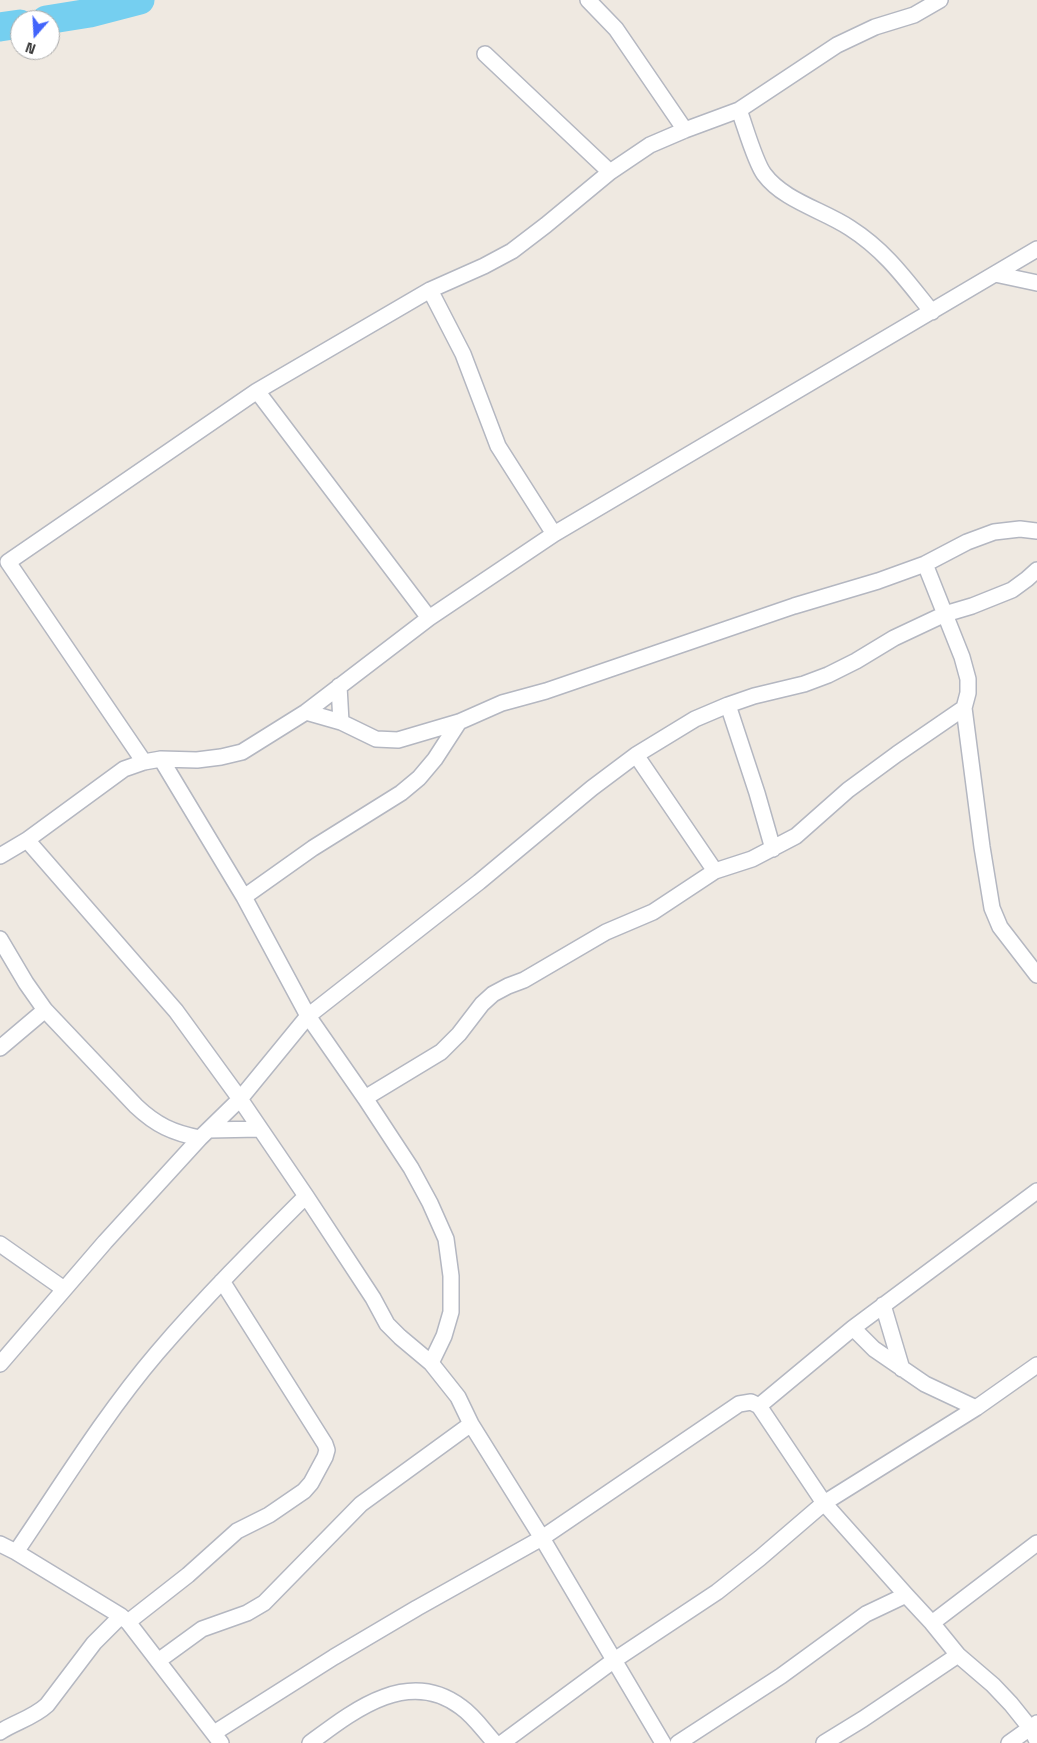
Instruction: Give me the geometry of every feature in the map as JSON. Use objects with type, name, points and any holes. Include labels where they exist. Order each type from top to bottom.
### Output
[{"type":"street","points":[[588,0],[616,29],[685,130]]},
{"type":"street","points":[[144,762],[8,562],[257,391],[430,290],[484,266],[512,250],[546,225],[610,172],[650,145],[739,110],[837,45],[875,27],[914,15],[940,0]]},
{"type":"street","points":[[485,54],[610,172]]},
{"type":"street","points":[[739,110],[763,172],[775,186],[850,228],[874,246],[894,264],[932,312]]},
{"type":"street","points":[[0,856],[27,840],[124,769],[144,762],[161,759],[197,760],[242,752],[306,712],[430,618],[554,534],[1037,249]]},
{"type":"street","points":[[995,274],[1037,283]]},
{"type":"street","points":[[430,290],[463,354],[498,446],[554,534]]},
{"type":"street","points":[[257,391],[430,618]]},
{"type":"street","points":[[306,712],[341,722],[376,739],[398,740],[458,722],[502,703],[616,668],[785,609],[878,581],[925,564],[967,542],[994,532],[1020,529],[1037,531]]},
{"type":"street","points":[[925,564],[962,657],[968,679],[968,693],[964,708],[992,908],[1000,927],[1037,975]]},
{"type":"street","points":[[0,1364],[105,1242],[240,1099],[308,1016],[479,882],[592,788],[636,755],[695,719],[754,696],[804,684],[828,675],[894,638],[945,614],[972,606],[1012,590],[1037,570]]},
{"type":"street","points":[[339,686],[341,722]]},
{"type":"street","points":[[728,705],[773,849]]},
{"type":"street","points":[[365,1098],[441,1052],[459,1034],[482,1004],[493,994],[524,980],[606,932],[654,912],[714,871],[752,859],[796,836],[848,790],[964,708]]},
{"type":"street","points":[[244,897],[313,848],[401,793],[419,778],[435,759],[458,722]]},
{"type":"street","points":[[636,755],[714,871]]},
{"type":"street","points":[[161,759],[244,897],[308,1016],[411,1168],[430,1203],[446,1239],[451,1276],[451,1312],[444,1336],[431,1363]]},
{"type":"street","points":[[27,840],[176,1011],[240,1099],[306,1196],[373,1298],[387,1324],[431,1363],[458,1397],[471,1424],[542,1538],[663,1743]]},
{"type":"street","points":[[0,939],[26,983],[45,1010],[151,1120],[182,1135],[260,1129]]},
{"type":"street","points":[[0,1048],[45,1010]]},
{"type":"street","points":[[759,1406],[853,1328],[1037,1191]]},
{"type":"street","points":[[16,1552],[97,1433],[156,1354],[222,1280],[306,1196]]},
{"type":"street","points":[[0,1244],[64,1289]]},
{"type":"street","points":[[0,1732],[12,1724],[38,1713],[47,1705],[94,1644],[125,1619],[188,1574],[237,1531],[269,1515],[304,1491],[311,1483],[325,1457],[325,1444],[222,1280]]},
{"type":"street","points":[[883,1305],[902,1368]]},
{"type":"street","points":[[853,1328],[874,1349],[924,1384],[976,1408]]},
{"type":"street","points":[[502,1743],[613,1661],[717,1592],[824,1503],[976,1408],[1037,1365]]},
{"type":"street","points":[[0,1544],[125,1619],[217,1738],[343,1652],[542,1538],[739,1404],[750,1402],[759,1406],[824,1503],[932,1623],[958,1655],[993,1685],[1035,1731],[1009,1743]]},
{"type":"street","points":[[158,1661],[202,1629],[247,1614],[264,1603],[361,1504],[471,1424]]},
{"type":"street","points":[[932,1623],[1037,1543]]},
{"type":"street","points":[[678,1743],[781,1676],[866,1614],[906,1595]]},
{"type":"street","points":[[824,1743],[958,1655]]},
{"type":"street","points":[[310,1743],[375,1700],[401,1691],[425,1691],[444,1697],[462,1707],[495,1743]]},
{"type":"waterway","points":[[60,18],[90,13],[140,0]]},
{"type":"waterway","points":[[0,27],[10,26]]}]
